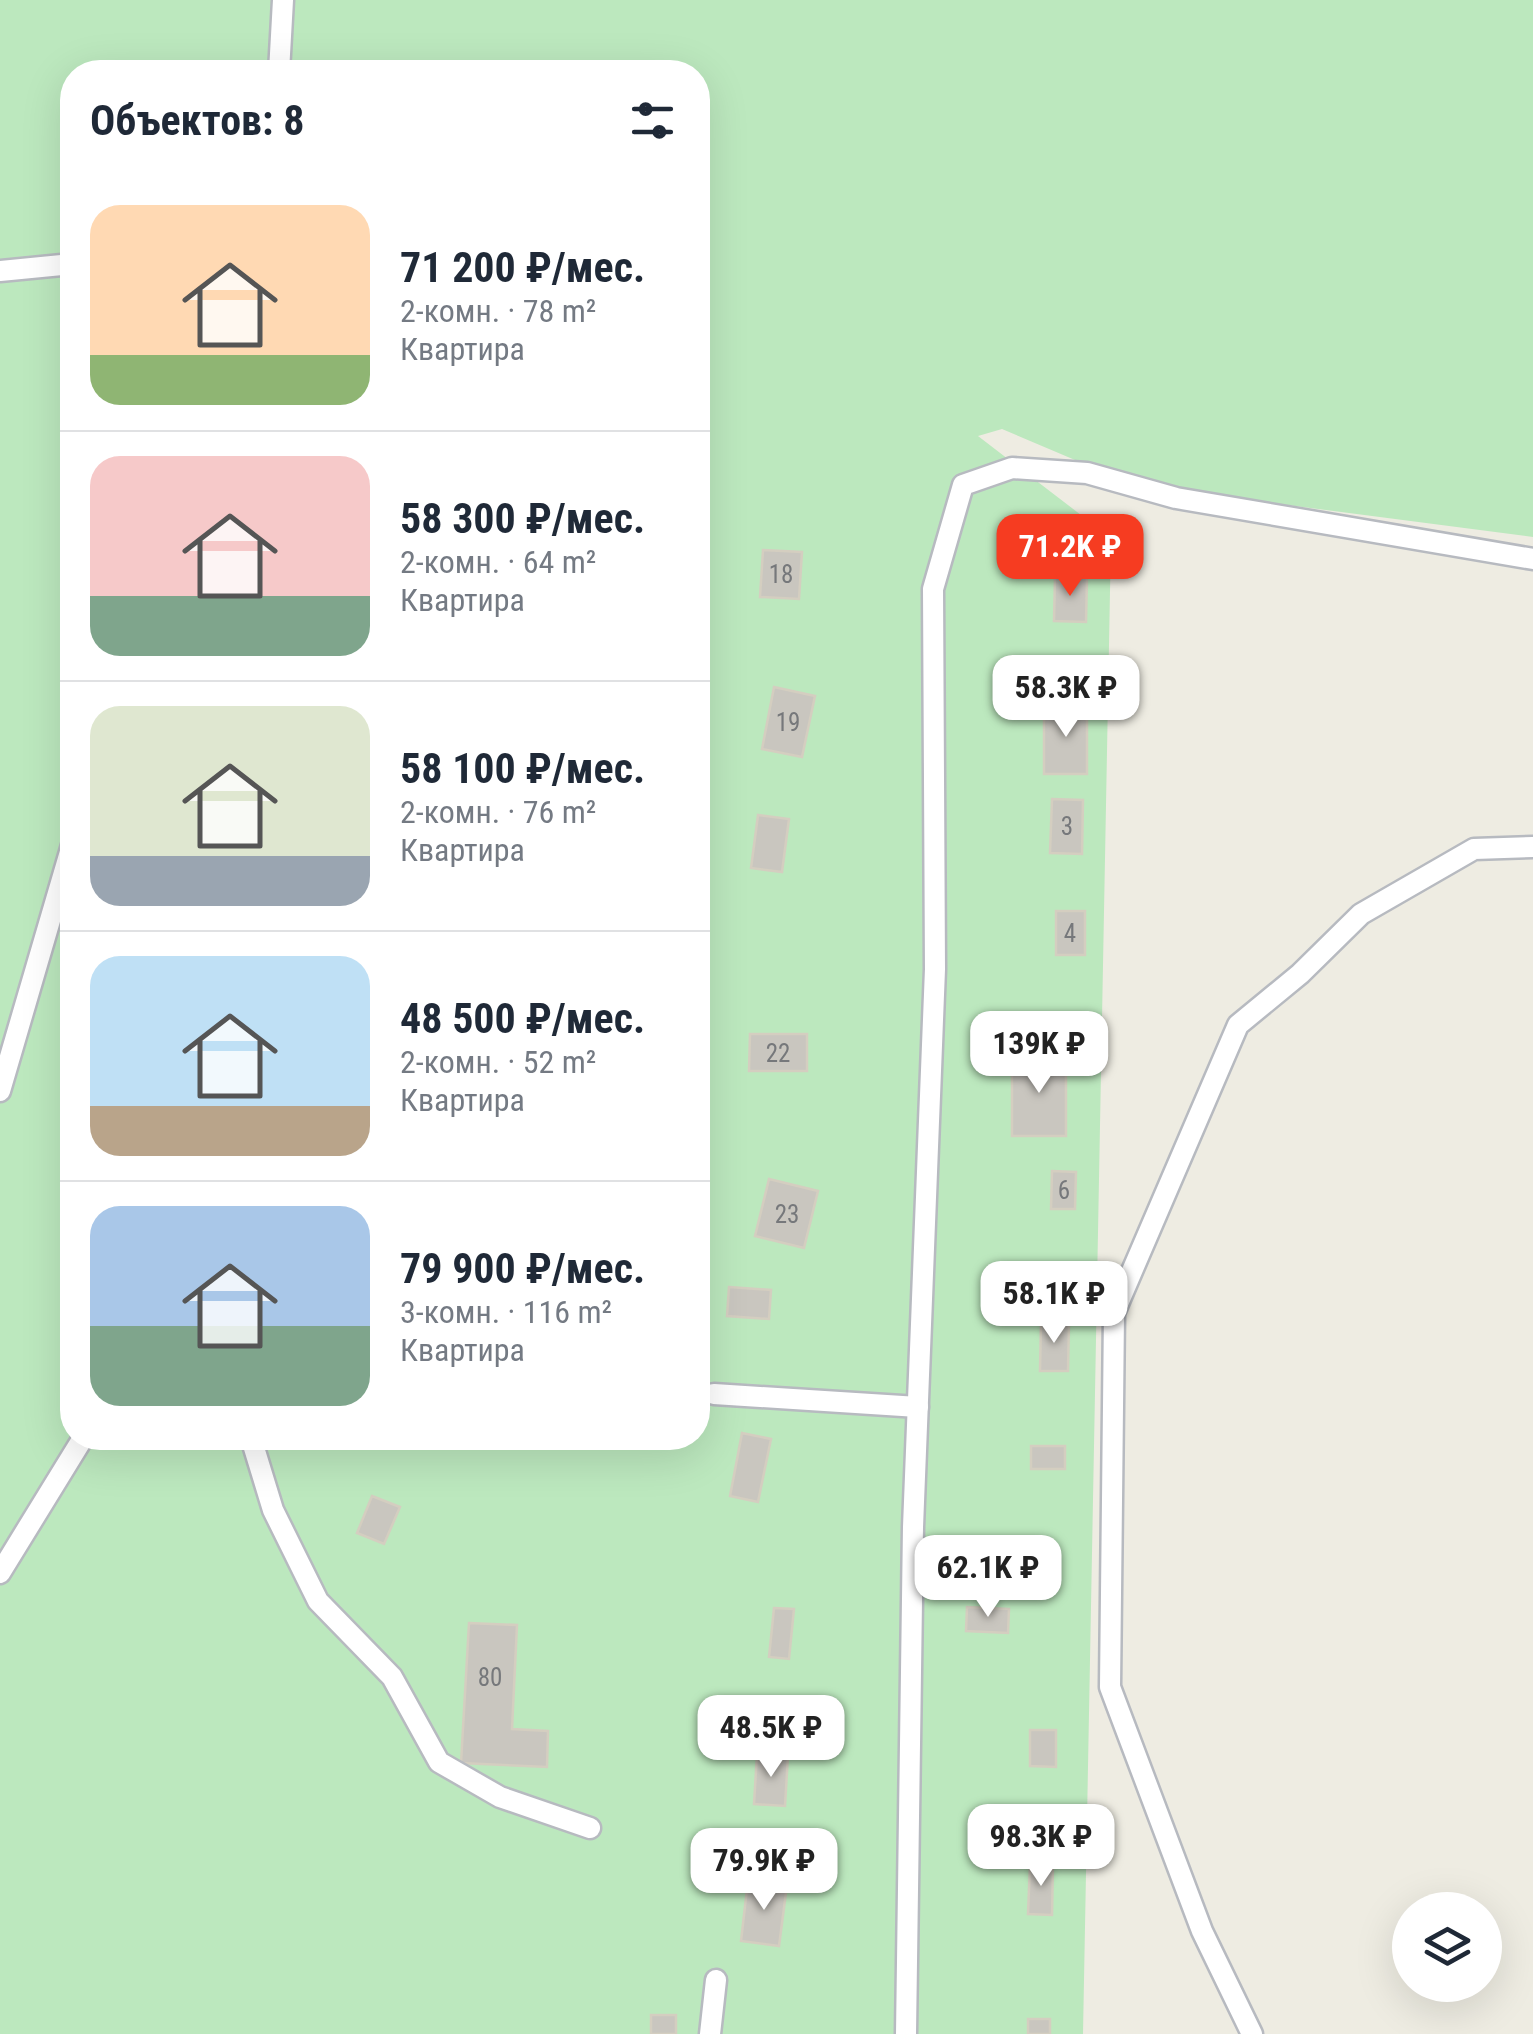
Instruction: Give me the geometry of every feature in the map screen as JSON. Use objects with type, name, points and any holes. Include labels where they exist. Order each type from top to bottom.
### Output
[{"type":"lane","points":[[280,60],[283,0]]},
{"type":"lane","points":[[0,271],[60,265]]},
{"type":"lane","points":[[906,2034],[913,1527],[935,969],[934,590],[964,485],[1012,468],[1086,473],[1176,498],[1533,558]]},
{"type":"lane","points":[[1252,2034],[1202,1930],[1110,1687],[1114,1313],[1238,1025],[1300,974],[1361,914],[1474,849],[1533,847]]},
{"type":"lane","points":[[0,1091],[60,886]]},
{"type":"lane","points":[[714,1394],[918,1407]]},
{"type":"lane","points":[[0,1573],[75,1450]]},
{"type":"lane","points":[[255,1450],[273,1510],[318,1601],[392,1676],[440,1762],[500,1797],[590,1828]]},
{"type":"lane","points":[[710,2034],[716,1980]]},
{"type":"green space","points":[[0,0],[1533,0],[1533,537],[1134,485],[1002,429],[978,436],[1111,538],[1083,2034],[0,2034]]},
{"type":"building","points":[[763,550],[802,552],[799,599],[760,597]]},
{"type":"building","points":[[1055,577],[1087,578],[1086,622],[1054,621]]},
{"type":"building","points":[[774,687],[815,696],[802,757],[762,749]]},
{"type":"building","points":[[1044,705],[1087,705],[1087,774],[1044,774]]},
{"type":"building","points":[[1052,799],[1083,800],[1082,854],[1050,853]]},
{"type":"building","points":[[758,815],[789,819],[782,872],[751,868]]},
{"type":"building","points":[[1056,911],[1085,911],[1085,955],[1056,955]]},
{"type":"building","points":[[750,1034],[807,1034],[807,1071],[749,1071]]},
{"type":"building","points":[[1012,1055],[1066,1055],[1066,1136],[1012,1136]]},
{"type":"building","points":[[1052,1171],[1076,1172],[1075,1209],[1051,1209]]},
{"type":"building","points":[[769,1179],[818,1191],[804,1248],[755,1236]]},
{"type":"building","points":[[729,1287],[771,1290],[769,1319],[727,1316]]},
{"type":"building","points":[[1041,1321],[1069,1322],[1068,1371],[1040,1371]]},
{"type":"building","points":[[742,1433],[771,1439],[758,1502],[730,1496]]},
{"type":"building","points":[[1031,1446],[1065,1446],[1065,1469],[1031,1469]]},
{"type":"building","points":[[372,1496],[400,1507],[384,1544],[357,1533]]},
{"type":"building","points":[[967,1607],[1009,1609],[1008,1633],[966,1631]]},
{"type":"building","points":[[774,1608],[794,1609],[789,1659],[769,1657]]},
{"type":"building","points":[[469,1623],[517,1625],[512,1729],[548,1731],[547,1767],[461,1763]]},
{"type":"building","points":[[1030,1730],[1056,1730],[1056,1767],[1030,1766]]},
{"type":"building","points":[[757,1754],[788,1756],[785,1806],[754,1804]]},
{"type":"building","points":[[1030,1864],[1053,1864],[1052,1915],[1028,1914]]},
{"type":"building","points":[[748,1880],[787,1885],[779,1946],[741,1941]]},
{"type":"building","points":[[651,2015],[676,2015],[676,2034],[651,2034]]},
{"type":"building","points":[[1028,2019],[1050,2019],[1050,2034],[1028,2034]]}]
